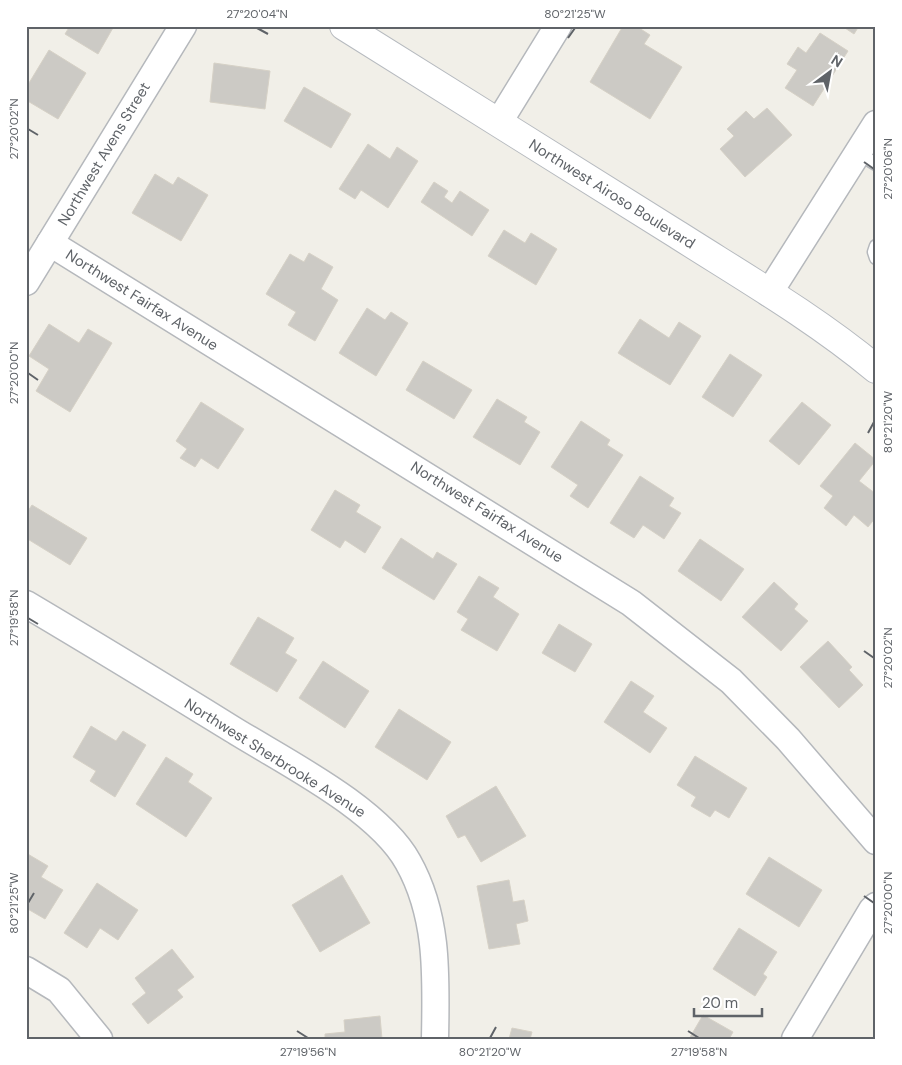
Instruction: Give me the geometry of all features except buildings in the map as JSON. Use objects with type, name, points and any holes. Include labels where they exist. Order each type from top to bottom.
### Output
[{"type":"main road","name":"Northwest Airoso Boulevard","points":[[344,26],[769,293],[855,352],[876,369]]},
{"type":"street","name":"Northwest Avens Street","points":[[26,282],[183,26]]},
{"type":"street","points":[[499,122],[558,26]]},
{"type":"street","points":[[769,293],[867,159],[876,124]]},
{"type":"street","name":"Northwest Fairfax Avenue","points":[[50,243],[631,603],[731,681],[788,739],[876,841]]},
{"type":"street","name":"Northwest Sherbrooke Avenue","points":[[26,604],[321,784],[359,810],[392,839],[408,861],[418,884],[432,928],[436,981],[435,1039]]},
{"type":"street","points":[[795,1039],[876,906]]},
{"type":"street","points":[[26,970],[59,990],[100,1039]]},
{"type":"lane","points":[[876,246],[874,252],[876,258]]}]
